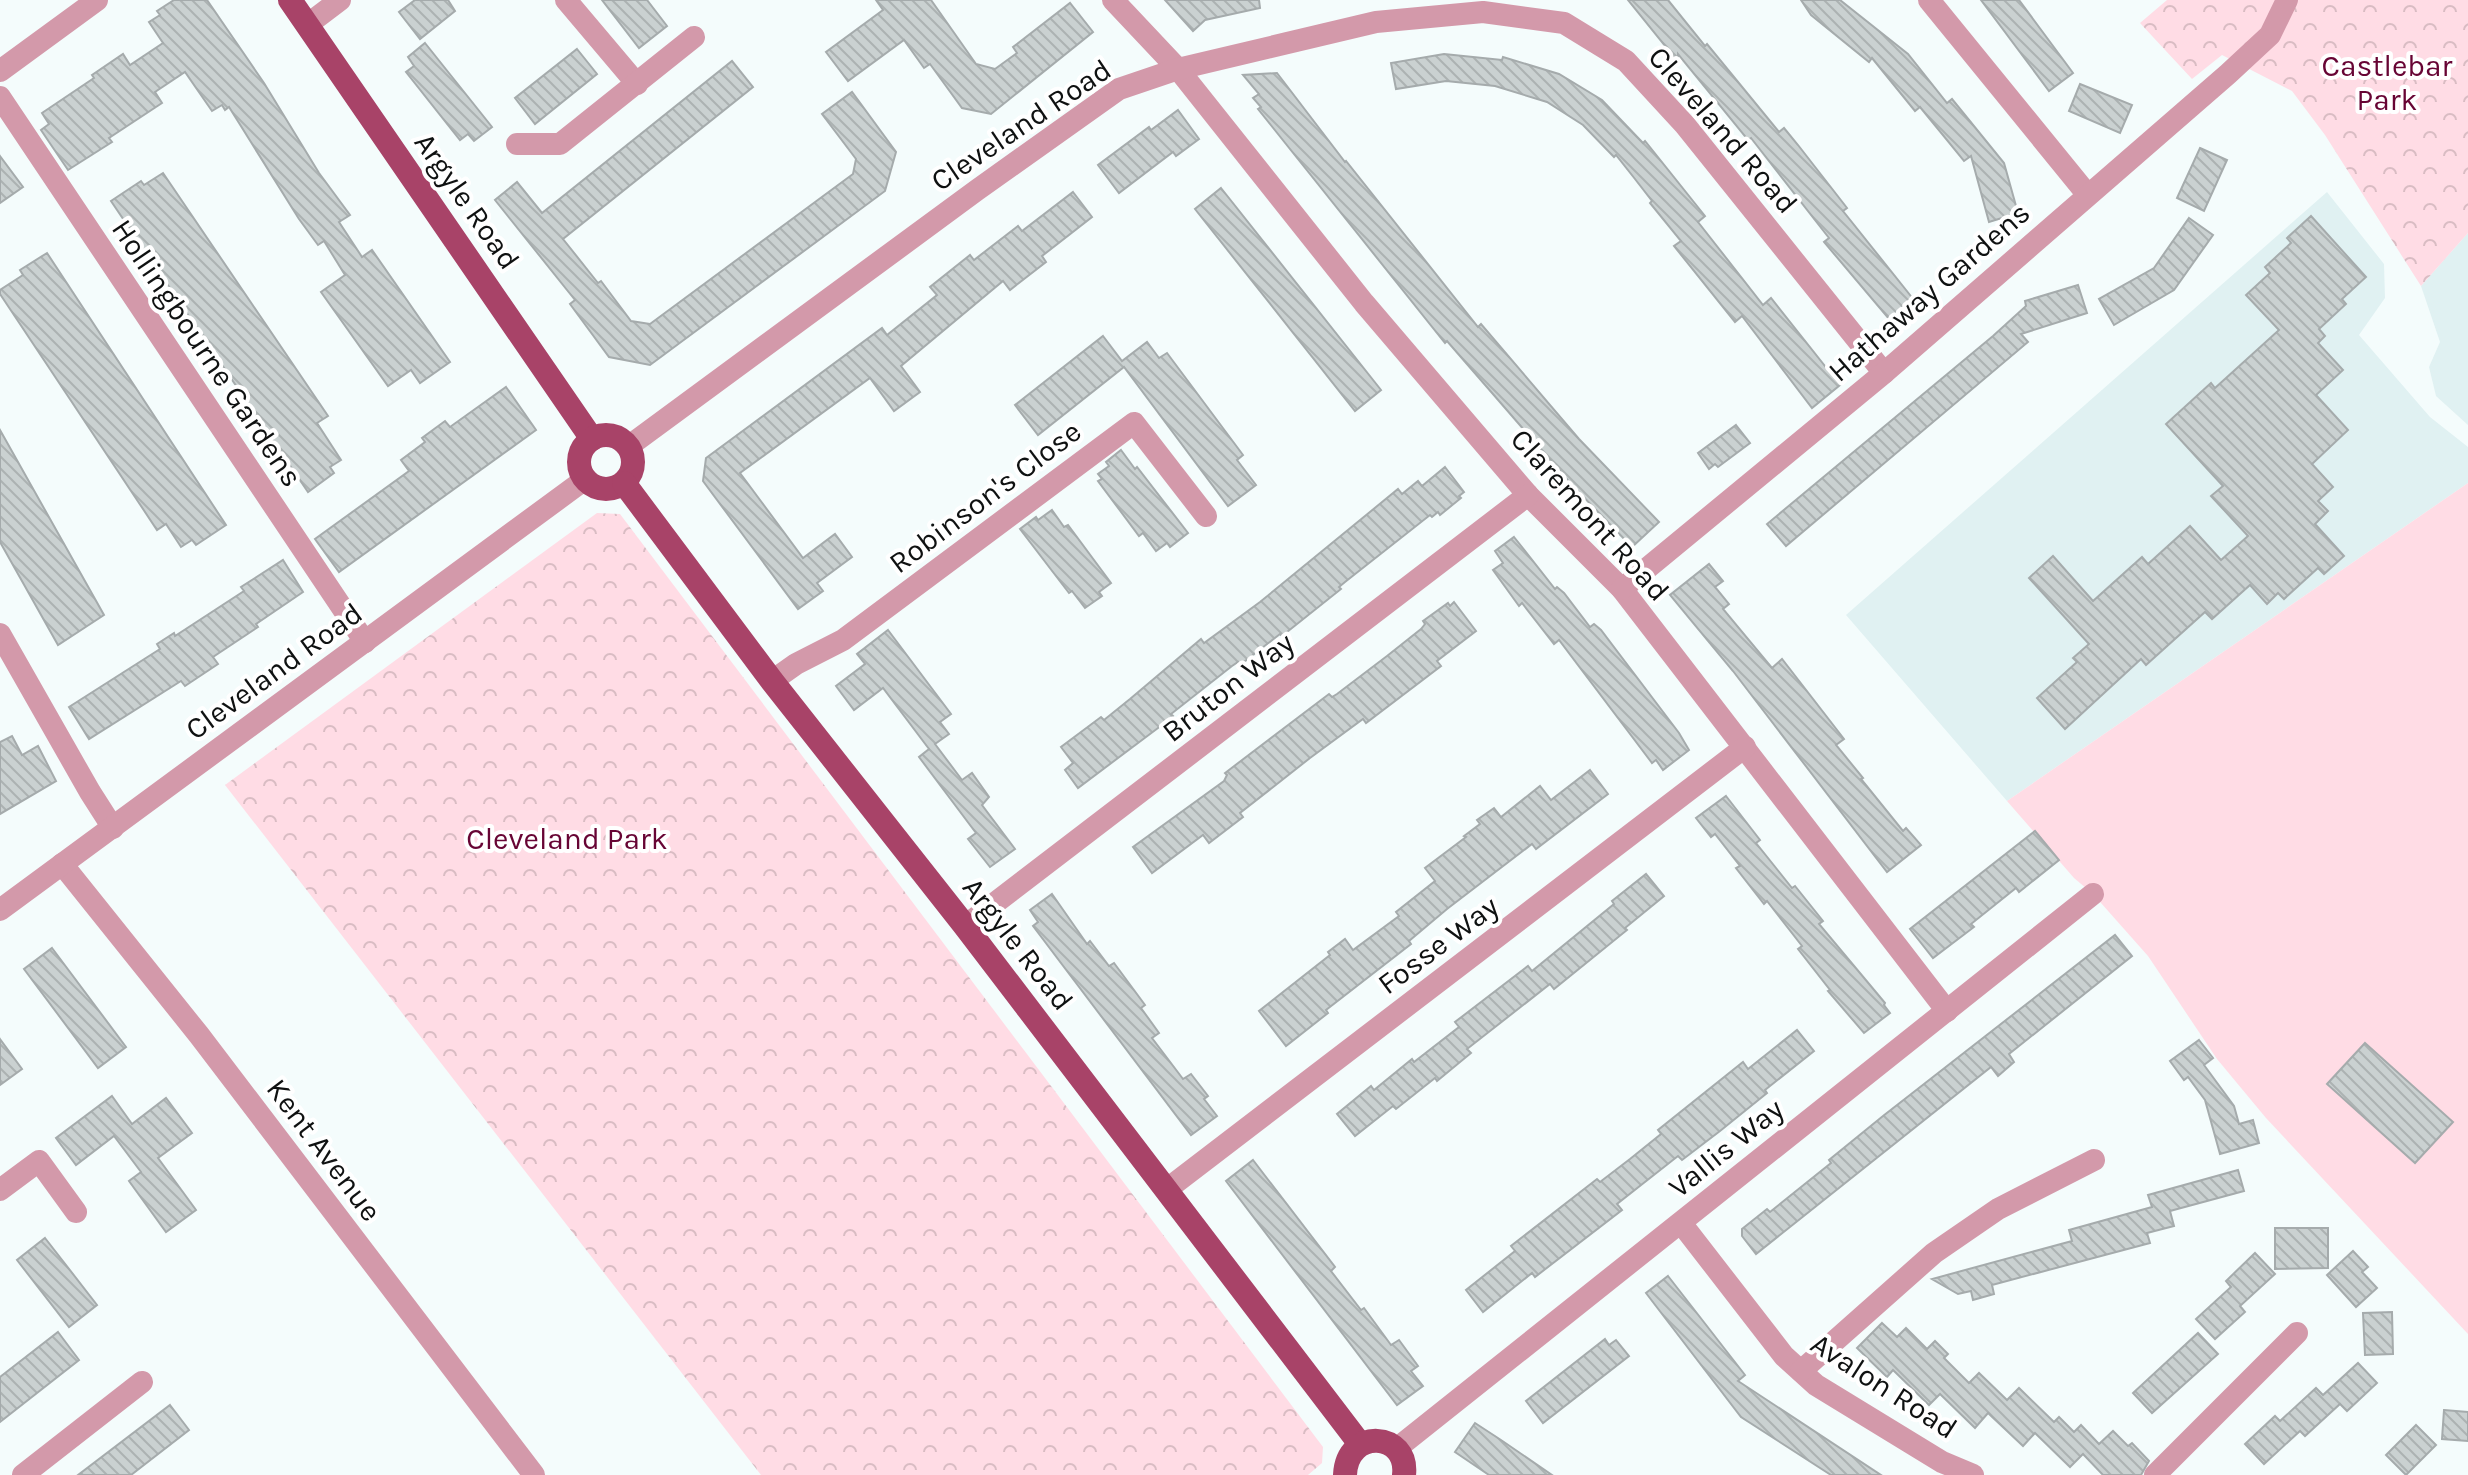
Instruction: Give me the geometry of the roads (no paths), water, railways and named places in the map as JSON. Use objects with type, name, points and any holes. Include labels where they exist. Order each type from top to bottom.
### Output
[{"type":"main road","name":"Argyle Road","points":[[290,0],[592,439]]},
{"type":"main road","points":[[607,435],[618,437],[629,446],[634,460],[632,473],[624,483],[603,490],[584,480],[579,458],[583,446],[592,439],[607,435]]},
{"type":"main road","name":"Argyle Road","points":[[624,483],[772,681],[965,926],[1360,1444]]},
{"type":"main road","points":[[1345,1475],[1346,1460],[1360,1444],[1381,1441],[1396,1449],[1405,1466],[1404,1475]]},
{"type":"street","points":[[0,71],[97,0]]},
{"type":"street","points":[[307,25],[340,0]]},
{"type":"street","points":[[566,0],[637,84]]},
{"type":"street","name":"Claremont Road","points":[[1113,0],[1178,69],[1364,303],[1528,495],[1622,589],[1947,1011]]},
{"type":"street","points":[[1557,0],[1564,23]]},
{"type":"street","points":[[1929,0],[2087,194]]},
{"type":"street","name":"Hathaway Gardens","points":[[1622,589],[1884,373],[2270,35],[2287,0]]},
{"type":"street","name":"Cleveland Road","points":[[629,446],[1119,89],[1178,69],[1376,22],[1483,12],[1564,23],[1626,61],[1685,125],[1884,373]]},
{"type":"street","points":[[517,144],[560,144],[694,37]]},
{"type":"street","name":"Hollingbourne Gardens","points":[[0,97],[365,642]]},
{"type":"street","name":"Robinson's Close","points":[[772,681],[796,664],[843,640],[1134,423],[1206,516]]},
{"type":"street","name":"Cleveland Road","points":[[0,910],[584,480]]},
{"type":"street","name":"Bruton Way","points":[[965,926],[1528,495]]},
{"type":"street","points":[[0,634],[113,828]]},
{"type":"street","name":"Fosse Way","points":[[1166,1190],[1745,747]]},
{"type":"street","name":"Kent Avenue","points":[[62,864],[207,1045],[534,1475]]},
{"type":"street","name":"Vallis Way","points":[[1396,1449],[2093,894]]},
{"type":"street","points":[[1801,1371],[1934,1253],[1998,1209],[2094,1160]]},
{"type":"street","points":[[0,1190],[39,1161],[76,1212]]},
{"type":"street","name":"Avalon Road","points":[[1681,1223],[1784,1356],[1816,1385],[1942,1462],[1973,1475]]},
{"type":"street","points":[[2155,1475],[2297,1333]]},
{"type":"street","points":[[23,1475],[142,1382]]},
{"type":"park label","name":"Castlebar Park","points":[[2387,83]]},
{"type":"park label","name":"Cleveland Park","points":[[567,839]]}]
